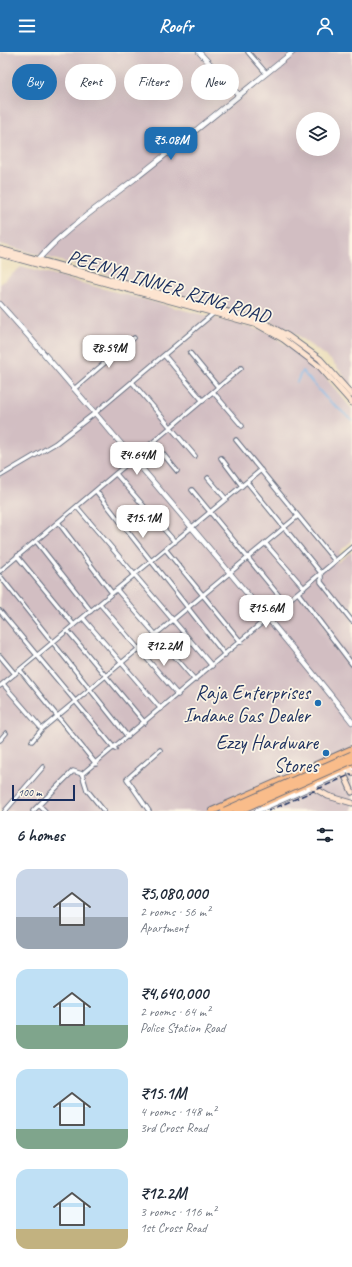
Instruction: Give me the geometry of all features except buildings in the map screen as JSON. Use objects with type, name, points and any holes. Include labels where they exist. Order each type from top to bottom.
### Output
[{"type":"highway","points":[[212,811],[344,753],[352,748]]},
{"type":"highway","points":[[225,811],[352,755]]},
{"type":"highway","points":[[245,811],[351,767]]},
{"type":"highway","points":[[237,811],[351,767]]},
{"type":"main road","name":"PEENYA INNER RING ROAD","points":[[0,249],[37,261],[42,265],[258,325],[283,339],[320,367],[352,403]]},
{"type":"main road","name":"PEENYA INNER RING ROAD","points":[[0,254],[37,261],[46,261],[261,321],[288,336],[320,359],[352,395]]},
{"type":"main road","points":[[42,265],[46,261]]},
{"type":"main road","points":[[344,753],[351,767]]},
{"type":"main road","points":[[337,756],[352,792]]},
{"type":"main road","points":[[312,787],[328,796],[352,803]]},
{"type":"street","points":[[199,52],[210,64]]},
{"type":"street","points":[[248,52],[266,73]]},
{"type":"street","points":[[239,95],[291,52]]},
{"type":"street","points":[[37,261],[44,251],[233,100]]},
{"type":"street","points":[[0,304],[134,459],[321,681],[351,719]]},
{"type":"street","points":[[0,476],[56,443],[95,413],[214,313]]},
{"type":"street","points":[[74,389],[134,338]]},
{"type":"street","points":[[190,353],[218,388]]},
{"type":"street","points":[[164,355],[202,401]]},
{"type":"street","points":[[0,571],[154,443],[241,368]]},
{"type":"street","points":[[132,382],[194,456]]},
{"type":"street","points":[[213,392],[242,426]]},
{"type":"street","points":[[236,440],[335,561]]},
{"type":"street","points":[[154,443],[177,471]]},
{"type":"street","points":[[221,458],[242,486]]},
{"type":"street","points":[[42,729],[1,685],[261,470]]},
{"type":"street","points":[[116,474],[175,542]]},
{"type":"street","points":[[208,478],[226,499]]},
{"type":"street","points":[[247,482],[321,573],[321,582],[352,620]]},
{"type":"street","points":[[192,490],[285,603]]},
{"type":"street","points":[[96,491],[150,562],[225,655]]},
{"type":"street","points":[[77,507],[174,619],[212,666]]},
{"type":"street","points":[[32,741],[42,729],[57,716],[298,516]]},
{"type":"street","points":[[58,522],[112,593]]},
{"type":"street","points":[[36,541],[91,611]]},
{"type":"street","points":[[265,543],[304,588]]},
{"type":"street","points":[[82,774],[115,749],[352,547]]},
{"type":"street","points":[[166,550],[241,642]]},
{"type":"street","points":[[17,556],[74,625]]},
{"type":"street","points":[[0,576],[54,642],[128,738]]},
{"type":"street","points":[[117,590],[195,680]]},
{"type":"street","points":[[298,593],[352,664]]},
{"type":"street","points":[[100,604],[178,695]]},
{"type":"street","points":[[0,611],[115,749]]},
{"type":"street","points":[[83,618],[161,709]]},
{"type":"street","points":[[68,630],[145,723]]},
{"type":"street","points":[[0,656],[15,674]]},
{"type":"street","points":[[20,670],[96,764]]},
{"type":"street","points":[[0,740],[6,733]]},
{"type":"street","points":[[206,811],[352,748]]},
{"type":"street","points":[[149,811],[127,780],[160,750]]},
{"type":"street","points":[[5,811],[43,768]]},
{"type":"street","points":[[33,811],[73,771],[82,774]]},
{"type":"street","points":[[257,811],[312,787],[342,771]]},
{"type":"street","points":[[82,774],[87,790],[104,811]]},
{"type":"street","points":[[39,805],[45,811]]},
{"type":"street","points":[[263,811],[268,806]]},
{"type":"shaded area","points":[[0,52],[352,52],[352,386],[332,361],[287,328],[251,315],[0,244]]},
{"type":"shaded area","points":[[21,267],[268,332],[316,366],[352,409],[352,541],[340,551],[337,563],[352,551],[352,811],[0,811],[0,284]]},
{"type":"waterway","points":[[297,382],[302,371],[326,398],[352,420]]},
{"type":"railway","points":[[268,811],[352,774]]},
{"type":"place","name":"Raja Enterprises Indane Gas Dealer","points":[[318,703]]},
{"type":"place","name":"Ezzy Hardware Stores","points":[[326,753]]}]
